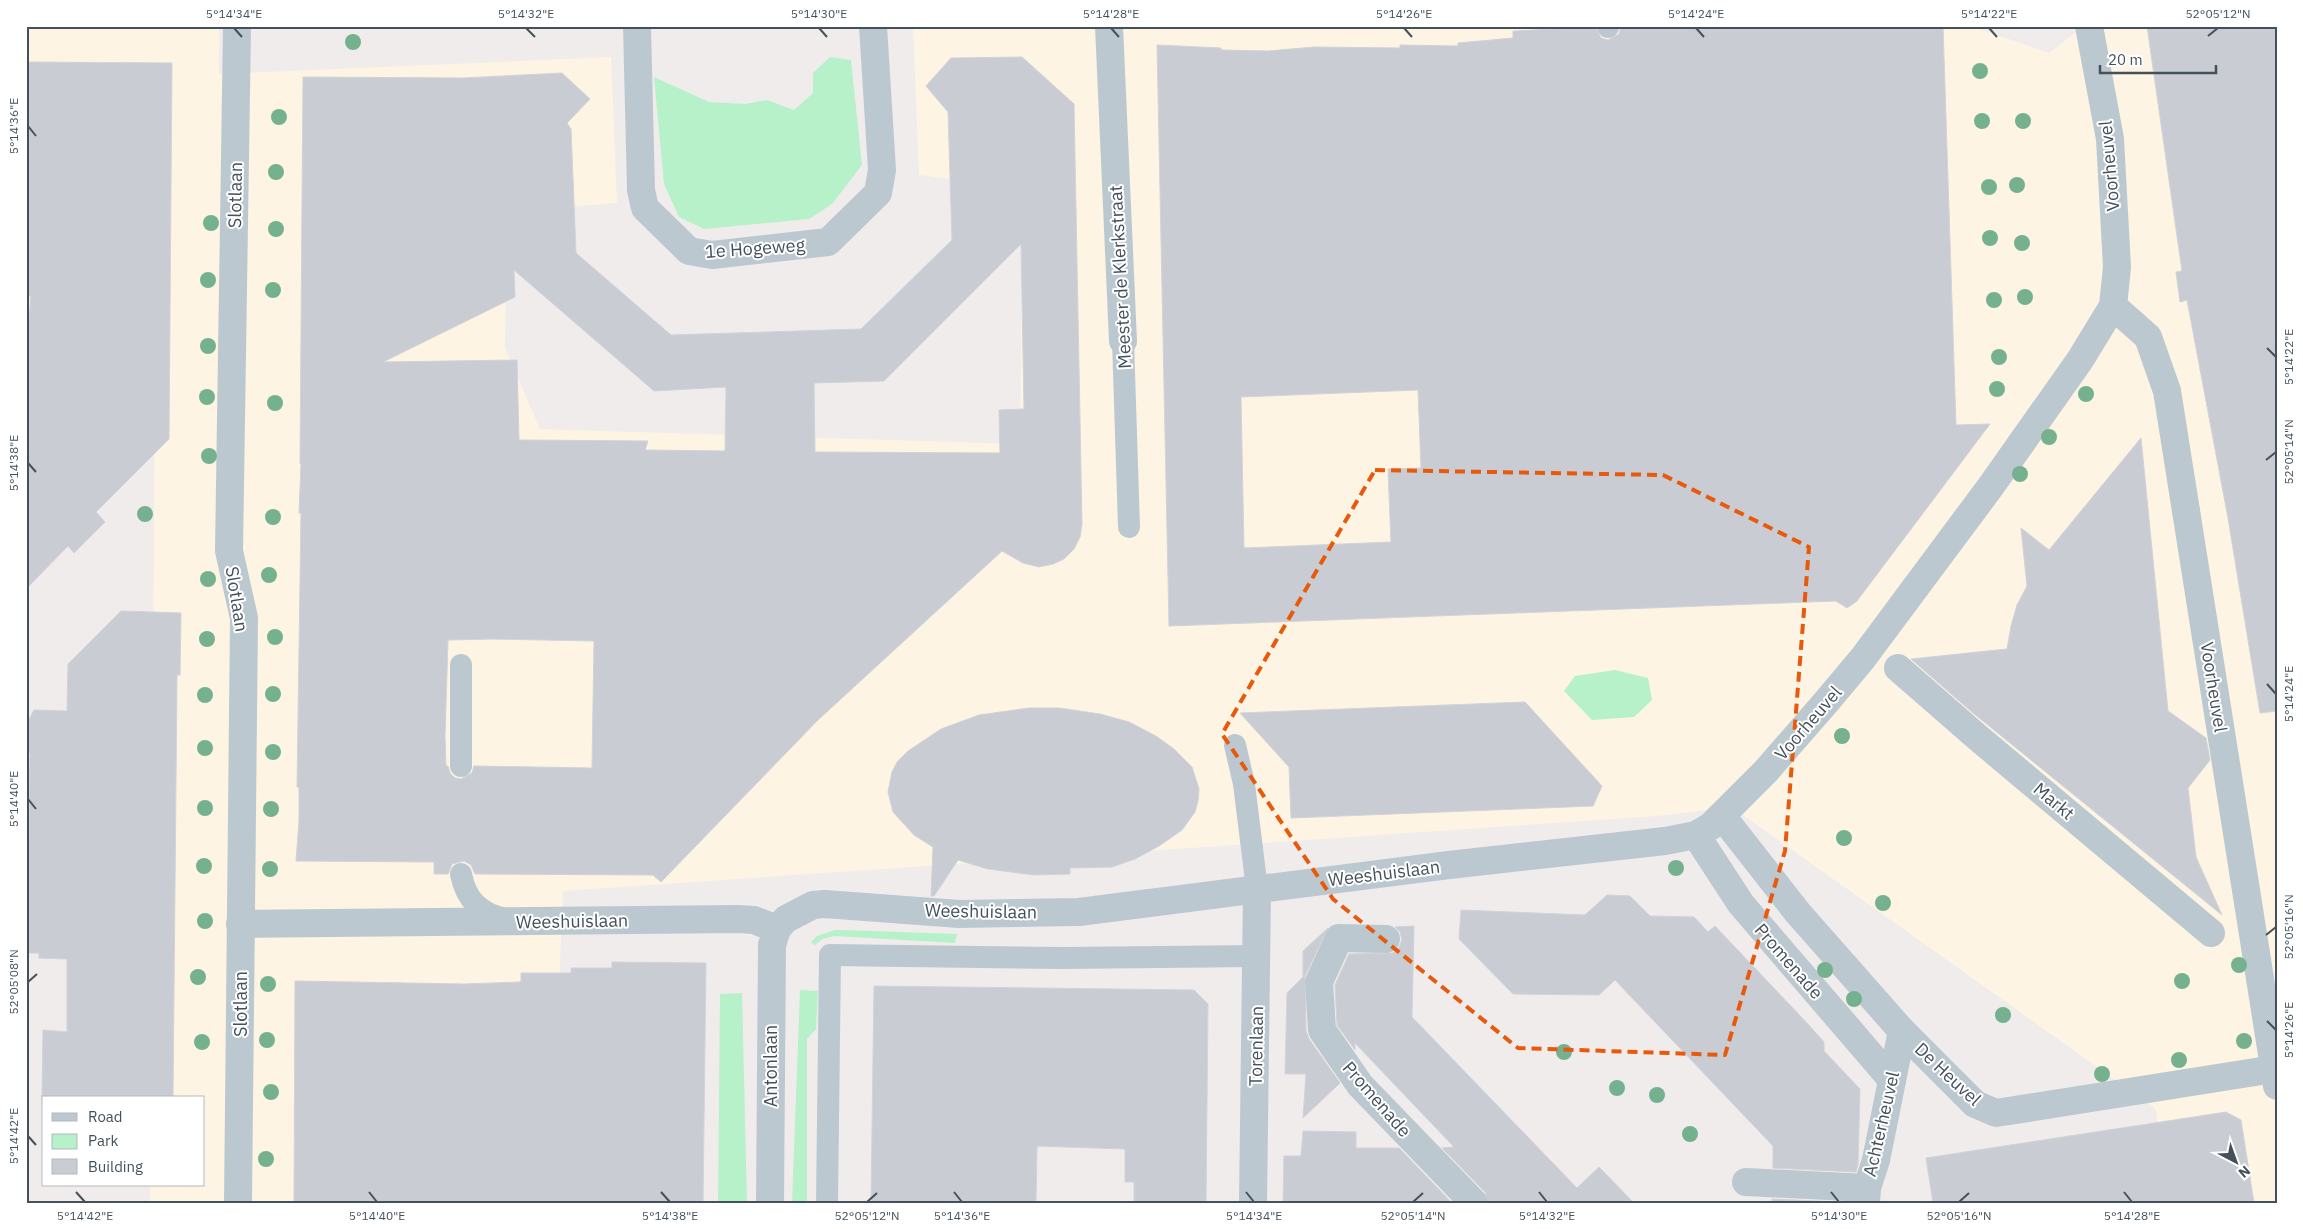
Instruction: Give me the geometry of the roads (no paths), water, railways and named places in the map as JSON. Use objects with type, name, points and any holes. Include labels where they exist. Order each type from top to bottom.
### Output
[{"type":"street","name":"Slotlaan","points":[[237,26],[229,551],[244,618],[238,1203]]},
{"type":"street","name":"1e Hogeweg","points":[[637,26],[641,190],[645,208],[690,251],[712,255],[828,242],[878,193],[882,170],[873,26]]},
{"type":"street","name":"Meester de Klerkstraat","points":[[1109,26],[1123,341]]},
{"type":"street","name":"Voorheuvel","points":[[1722,816],[1766,771],[1863,658],[2046,410],[2080,360],[2113,306],[2117,267],[2110,139],[2089,26]]},
{"type":"street","name":"Voorheuvel","points":[[2113,306],[2148,336],[2168,391],[2276,1074]]},
{"type":"street","name":"Markt","points":[[1898,668],[2211,933]]},
{"type":"street","name":"Weeshuislaan","points":[[240,924],[738,919],[754,920],[777,930],[786,919],[798,912],[813,905],[825,904],[959,914],[1078,912],[1449,865],[1645,844],[1696,835],[1711,826],[1722,816]]},
{"type":"street","name":"De Heuvel","points":[[1722,816],[1798,914],[1902,1031],[1975,1104],[1996,1113],[2276,1074]]},
{"type":"street","name":"Promenade","points":[[1696,835],[1740,904],[1892,1080]]},
{"type":"street","name":"Torenlaan","points":[[1253,1203],[1258,889]]},
{"type":"street","name":"Antonlaan","points":[[770,1203],[770,960],[777,930]]},
{"type":"street","name":"Promenade","points":[[1386,939],[1339,938],[1319,982],[1322,1030],[1360,1085],[1474,1203]]},
{"type":"street","name":"Achterheuvel","points":[[1746,1182],[1866,1196],[1876,1160],[1902,1031]]},
{"type":"lane","name":"Meester de Klerkstraat","points":[[1123,341],[1129,527]]},
{"type":"lane","points":[[461,766],[462,665]]},
{"type":"lane","points":[[1235,745],[1244,784],[1258,889]]},
{"type":"lane","points":[[461,874],[463,886],[469,898],[482,911],[494,917],[522,921]]},
{"type":"lane","points":[[827,1203],[830,955],[1062,958],[1257,956]]}]
